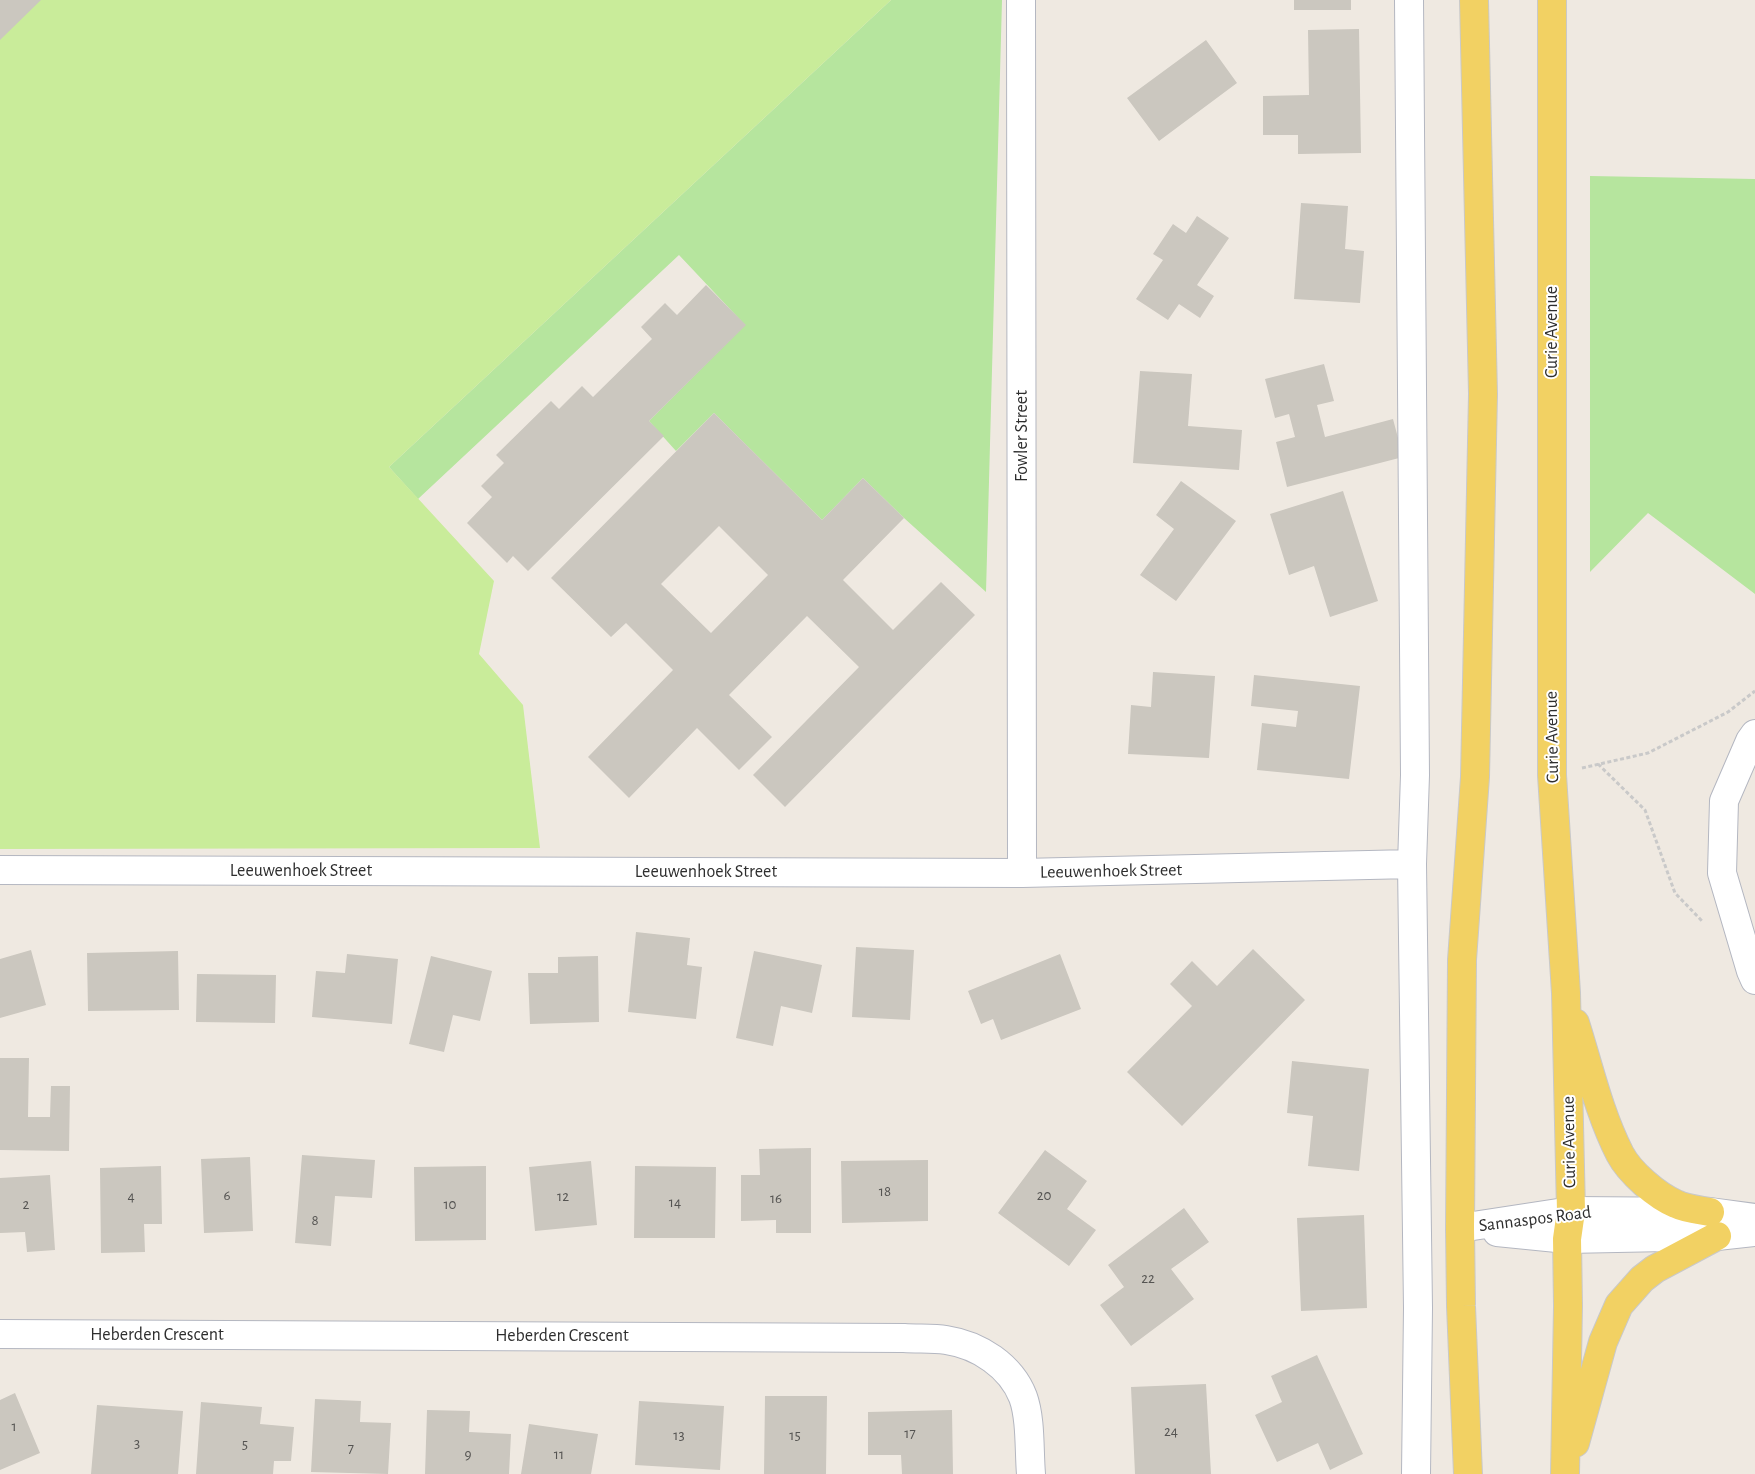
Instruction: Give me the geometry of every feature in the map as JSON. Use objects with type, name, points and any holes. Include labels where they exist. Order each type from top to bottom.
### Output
[{"type":"main road","points":[[1468,1474],[1461,1306],[1460,1228],[1462,960],[1475,777],[1483,394],[1474,0]]},
{"type":"main road","name":"Curie Avenue","points":[[1552,0],[1552,775],[1566,993],[1571,1211],[1567,1239],[1566,1474]]},
{"type":"main road","points":[[1566,993],[1606,1120],[1621,1155],[1636,1174],[1658,1194],[1713,1224],[1642,1279],[1619,1305],[1603,1342],[1566,1474]]},
{"type":"street","name":"Fowler Street","points":[[1021,0],[1022,873]]},
{"type":"street","points":[[1409,0],[1415,765],[1412,864],[1418,1308],[1416,1474]]},
{"type":"street","points":[[1755,734],[1750,741],[1724,801],[1722,873],[1750,971],[1755,980]]},
{"type":"street","name":"Leeuwenhoek Street","points":[[0,870],[1022,873],[1412,864]]},
{"type":"street","name":"Sannaspos Road","points":[[1460,1228],[1571,1211],[1713,1224],[1755,1232]]},
{"type":"street","name":"Sannaspos Road","points":[[1460,1228],[1567,1239],[1755,1218]]},
{"type":"street","name":"Heberden Crescent","points":[[0,1334],[894,1338],[947,1340],[987,1354],[1014,1379],[1023,1398],[1027,1414],[1030,1474]]},
{"type":"path","points":[[1552,775],[1648,753],[1728,712],[1755,691]]},
{"type":"path","points":[[1598,764],[1645,810],[1675,893],[1709,928]]},
{"type":"green space","points":[[0,0],[891,0],[389,467],[494,581],[479,654],[523,705],[540,848],[0,849]]},
{"type":"green space","points":[[891,0],[1002,0],[986,592],[863,478],[822,520],[714,413],[676,451],[649,421],[745,325],[679,255],[418,499],[389,467]]},
{"type":"green space","points":[[1590,176],[1755,179],[1755,594],[1648,513],[1590,572]]},
{"type":"building","points":[[0,0],[41,0],[0,40]]},
{"type":"building","points":[[1294,0],[1351,0],[1351,10],[1294,10]]},
{"type":"building","points":[[1359,29],[1361,153],[1298,154],[1298,135],[1263,135],[1263,96],[1309,95],[1308,30]]},
{"type":"building","points":[[1206,40],[1237,83],[1159,141],[1127,98]]},
{"type":"building","points":[[1301,203],[1348,206],[1345,249],[1364,251],[1360,303],[1294,299]]},
{"type":"building","points":[[1197,216],[1229,238],[1197,285],[1214,296],[1200,318],[1179,304],[1168,320],[1136,299],[1163,260],[1153,254],[1173,224],[1186,233]]},
{"type":"building","points":[[706,285],[746,325],[649,421],[664,436],[528,571],[513,556],[507,563],[467,523],[492,497],[481,486],[504,463],[496,455],[551,401],[559,409],[582,386],[593,397],[652,339],[641,327],[665,303],[677,315]]},
{"type":"building","points":[[1324,364],[1334,401],[1317,405],[1325,437],[1393,419],[1403,457],[1287,487],[1276,442],[1295,437],[1289,414],[1275,418],[1265,379]]},
{"type":"building","points":[[1140,371],[1192,374],[1188,426],[1242,430],[1239,470],[1133,463]]},
{"type":"building","points":[[714,413],[822,520],[863,478],[904,518],[843,580],[893,630],[941,582],[975,615],[785,807],[753,775],[859,667],[807,616],[729,695],[772,737],[739,770],[697,728],[629,798],[588,757],[673,670],[626,623],[611,637],[551,578]],"holes":[[[719,526],[768,575],[711,633],[661,584]]]},
{"type":"building","points":[[1181,481],[1236,521],[1176,601],[1140,575],[1174,529],[1156,515]]},
{"type":"building","points":[[1343,491],[1378,601],[1330,617],[1314,566],[1289,575],[1270,514]]},
{"type":"building","points":[[1153,672],[1215,676],[1209,758],[1128,754],[1131,705],[1151,707]]},
{"type":"building","points":[[1254,675],[1360,686],[1349,779],[1257,770],[1262,723],[1296,727],[1298,711],[1251,706]]},
{"type":"building","points":[[636,932],[690,938],[687,965],[702,967],[696,1019],[628,1012]]},
{"type":"building","points":[[856,947],[914,950],[910,1020],[852,1017]]},
{"type":"building","points":[[1253,949],[1305,1000],[1182,1126],[1127,1072],[1192,1006],[1170,984],[1192,961],[1217,986]]},
{"type":"building","points":[[31,950],[46,1005],[0,1018],[0,959]]},
{"type":"building","points":[[178,951],[179,1010],[88,1011],[87,953]]},
{"type":"building","points":[[754,951],[822,965],[812,1013],[781,1006],[773,1046],[736,1038]]},
{"type":"building","points":[[347,954],[398,959],[392,1024],[312,1017],[316,971],[345,973]]},
{"type":"building","points":[[1060,954],[1081,1009],[1001,1040],[993,1019],[981,1024],[968,991]]},
{"type":"building","points":[[431,956],[492,971],[480,1021],[453,1015],[444,1052],[409,1044]]},
{"type":"building","points":[[598,956],[599,1022],[530,1024],[528,973],[558,973],[558,957]]},
{"type":"building","points":[[197,974],[276,975],[275,1023],[196,1022]]},
{"type":"building","points":[[0,1058],[29,1058],[28,1117],[50,1117],[51,1086],[70,1086],[69,1151],[0,1150]]},
{"type":"building","points":[[1292,1061],[1369,1069],[1359,1171],[1308,1166],[1313,1116],[1287,1113]]},
{"type":"building","points":[[811,1148],[811,1233],[776,1233],[776,1220],[741,1221],[741,1175],[760,1175],[759,1149]]},
{"type":"building","points":[[1045,1150],[1087,1181],[1067,1209],[1096,1230],[1069,1266],[998,1213]]},
{"type":"building","points":[[302,1155],[375,1160],[372,1198],[335,1196],[331,1246],[295,1243]]},
{"type":"building","points":[[250,1157],[253,1231],[204,1233],[201,1159]]},
{"type":"building","points":[[928,1160],[928,1221],[842,1223],[841,1161]]},
{"type":"building","points":[[591,1161],[597,1225],[535,1231],[529,1167]]},
{"type":"building","points":[[161,1166],[162,1224],[144,1224],[145,1252],[101,1253],[100,1168]]},
{"type":"building","points":[[486,1166],[486,1240],[415,1241],[414,1167]]},
{"type":"building","points":[[635,1166],[716,1167],[715,1238],[634,1238]]},
{"type":"building","points":[[50,1175],[55,1250],[27,1252],[25,1232],[0,1233],[0,1178]]},
{"type":"building","points":[[1184,1208],[1209,1242],[1171,1269],[1194,1299],[1131,1346],[1100,1305],[1124,1287],[1108,1265]]},
{"type":"building","points":[[1364,1215],[1367,1308],[1301,1311],[1297,1218]]},
{"type":"building","points":[[1317,1355],[1363,1454],[1330,1470],[1318,1443],[1277,1462],[1255,1415],[1282,1402],[1271,1376]]},
{"type":"building","points":[[1206,1384],[1211,1474],[1135,1474],[1131,1387]]},
{"type":"building","points":[[15,1393],[40,1453],[0,1470],[0,1400]]},
{"type":"building","points":[[765,1396],[827,1396],[826,1474],[764,1474]]},
{"type":"building","points":[[315,1399],[361,1401],[360,1422],[391,1423],[388,1474],[311,1472]]},
{"type":"building","points":[[639,1401],[724,1406],[720,1470],[635,1465]]},
{"type":"building","points":[[201,1402],[262,1407],[260,1424],[294,1427],[291,1461],[274,1461],[273,1474],[196,1474]]},
{"type":"building","points":[[97,1405],[183,1411],[178,1474],[91,1474]]},
{"type":"building","points":[[427,1410],[470,1411],[469,1432],[511,1434],[509,1474],[425,1474]]},
{"type":"building","points":[[952,1410],[953,1474],[902,1474],[901,1455],[868,1455],[868,1412]]},
{"type":"building","points":[[529,1424],[598,1434],[591,1474],[521,1474]]}]
